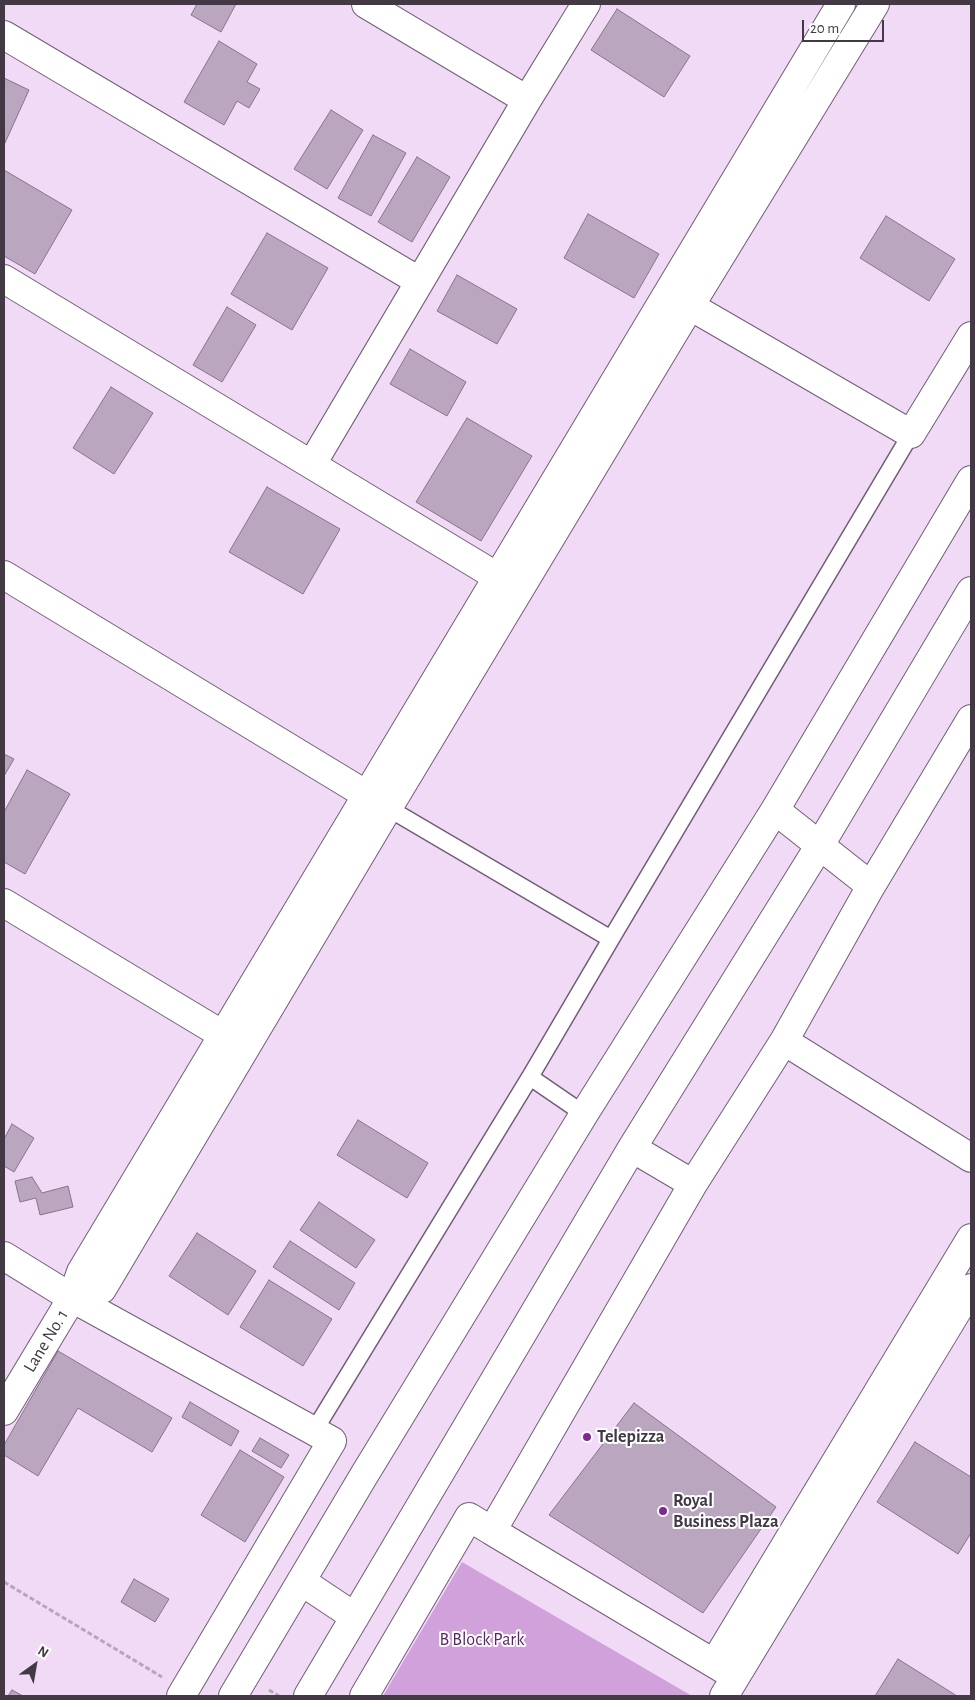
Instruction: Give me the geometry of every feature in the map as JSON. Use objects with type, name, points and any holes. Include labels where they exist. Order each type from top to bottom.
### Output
[{"type":"street","points":[[366,4],[526,100]]},
{"type":"street","points":[[312,464],[526,100],[586,4]]},
{"type":"street","points":[[72,1298],[102,1289],[376,801],[496,576],[840,4]]},
{"type":"street","points":[[376,801],[690,306],[875,4]]},
{"type":"street","points":[[4,35],[419,281]]},
{"type":"street","points":[[4,278],[496,576]]},
{"type":"street","points":[[690,306],[911,434],[971,336]]},
{"type":"street","points":[[233,1696],[584,1114],[775,810],[971,480]]},
{"type":"street","points":[[4,575],[376,801]]},
{"type":"street","points":[[308,1696],[632,1148],[820,845],[971,591]]},
{"type":"street","points":[[492,1531],[693,1184],[784,1041],[871,886],[971,719]]},
{"type":"street","name":"Lane No. 1","points":[[4,1411],[72,1298],[80,1272],[222,1035],[376,801]]},
{"type":"street","points":[[775,810],[871,886]]},
{"type":"street","points":[[4,903],[222,1035]]},
{"type":"street","points":[[784,1041],[971,1158]]},
{"type":"street","points":[[632,1148],[693,1184]]},
{"type":"street","points":[[725,1678],[971,1238]]},
{"type":"street","points":[[4,1256],[72,1298],[323,1436],[183,1693]]},
{"type":"street","points":[[725,1678],[971,1288]]},
{"type":"street","points":[[364,1696],[469,1517],[725,1678]]},
{"type":"street","points":[[301,1581],[355,1617]]},
{"type":"lane","points":[[323,1436],[530,1077],[911,434]]},
{"type":"lane","points":[[376,801],[611,939]]},
{"type":"lane","points":[[530,1077],[584,1114]]},
{"type":"path","points":[[4,1582],[183,1693]]},
{"type":"green space","name":"B Block Park","points":[[462,1562],[692,1696],[383,1696]]},
{"type":"building","points":[[197,4],[236,4],[221,32],[191,15]]},
{"type":"building","points":[[617,9],[690,56],[664,97],[591,50]]},
{"type":"building","points":[[219,41],[257,64],[247,82],[260,89],[249,108],[237,101],[224,125],[184,102]]},
{"type":"building","points":[[4,78],[29,90],[4,145]]},
{"type":"building","points":[[331,110],[363,130],[327,189],[294,169]]},
{"type":"building","points":[[373,135],[406,153],[371,216],[338,198]]},
{"type":"building","points":[[417,157],[450,177],[412,242],[378,222]]},
{"type":"building","points":[[4,170],[72,210],[35,274],[4,256]]},
{"type":"building","points":[[588,214],[659,254],[634,298],[564,258]]},
{"type":"building","points":[[886,216],[955,259],[929,301],[860,258]]},
{"type":"building","points":[[267,233],[328,268],[292,330],[231,294]]},
{"type":"building","points":[[457,275],[517,309],[497,344],[437,311]]},
{"type":"building","points":[[227,307],[256,325],[222,382],[193,365]]},
{"type":"building","points":[[410,349],[466,382],[447,416],[390,384]]},
{"type":"building","points":[[111,387],[153,413],[114,474],[73,448]]},
{"type":"building","points":[[467,418],[532,456],[481,541],[416,502]]},
{"type":"building","points":[[267,487],[340,529],[303,594],[229,552]]},
{"type":"building","points":[[4,754],[14,759],[4,776]]},
{"type":"building","points":[[27,770],[70,794],[25,874],[4,862],[4,812]]},
{"type":"building","points":[[358,1120],[428,1163],[407,1198],[337,1155]]},
{"type":"building","points":[[12,1124],[34,1138],[14,1172],[4,1166],[4,1139]]},
{"type":"building","points":[[32,1177],[42,1193],[68,1186],[73,1207],[40,1215],[36,1198],[20,1202],[15,1181]]},
{"type":"building","points":[[319,1202],[375,1240],[356,1268],[300,1230]]},
{"type":"building","points":[[197,1233],[256,1271],[228,1315],[169,1276]]},
{"type":"building","points":[[290,1241],[355,1283],[339,1310],[273,1267]]},
{"type":"building","points":[[269,1280],[332,1319],[303,1366],[240,1327]]},
{"type":"building","points":[[58,1351],[172,1418],[152,1452],[78,1408],[38,1476],[4,1455],[4,1445]]},
{"type":"building","points":[[190,1402],[239,1431],[231,1446],[182,1417]]},
{"type":"building","name":"Royal Business Plaza","points":[[634,1403],[776,1507],[703,1613],[549,1515]]},
{"type":"building","points":[[260,1438],[289,1455],[281,1468],[252,1451]]},
{"type":"building","points":[[915,1442],[971,1477],[971,1533],[958,1554],[877,1502]]},
{"type":"building","points":[[240,1450],[284,1477],[245,1542],[201,1515]]},
{"type":"building","points":[[134,1579],[169,1599],[155,1622],[121,1602]]},
{"type":"building","points":[[898,1659],[957,1696],[875,1696]]},
{"type":"building","points":[[12,1690],[23,1696],[8,1696]]},
{"type":"place","name":"Telepizza","points":[[587,1437]]},
{"type":"place","name":"Royal Business Plaza","points":[[663,1511]]}]
